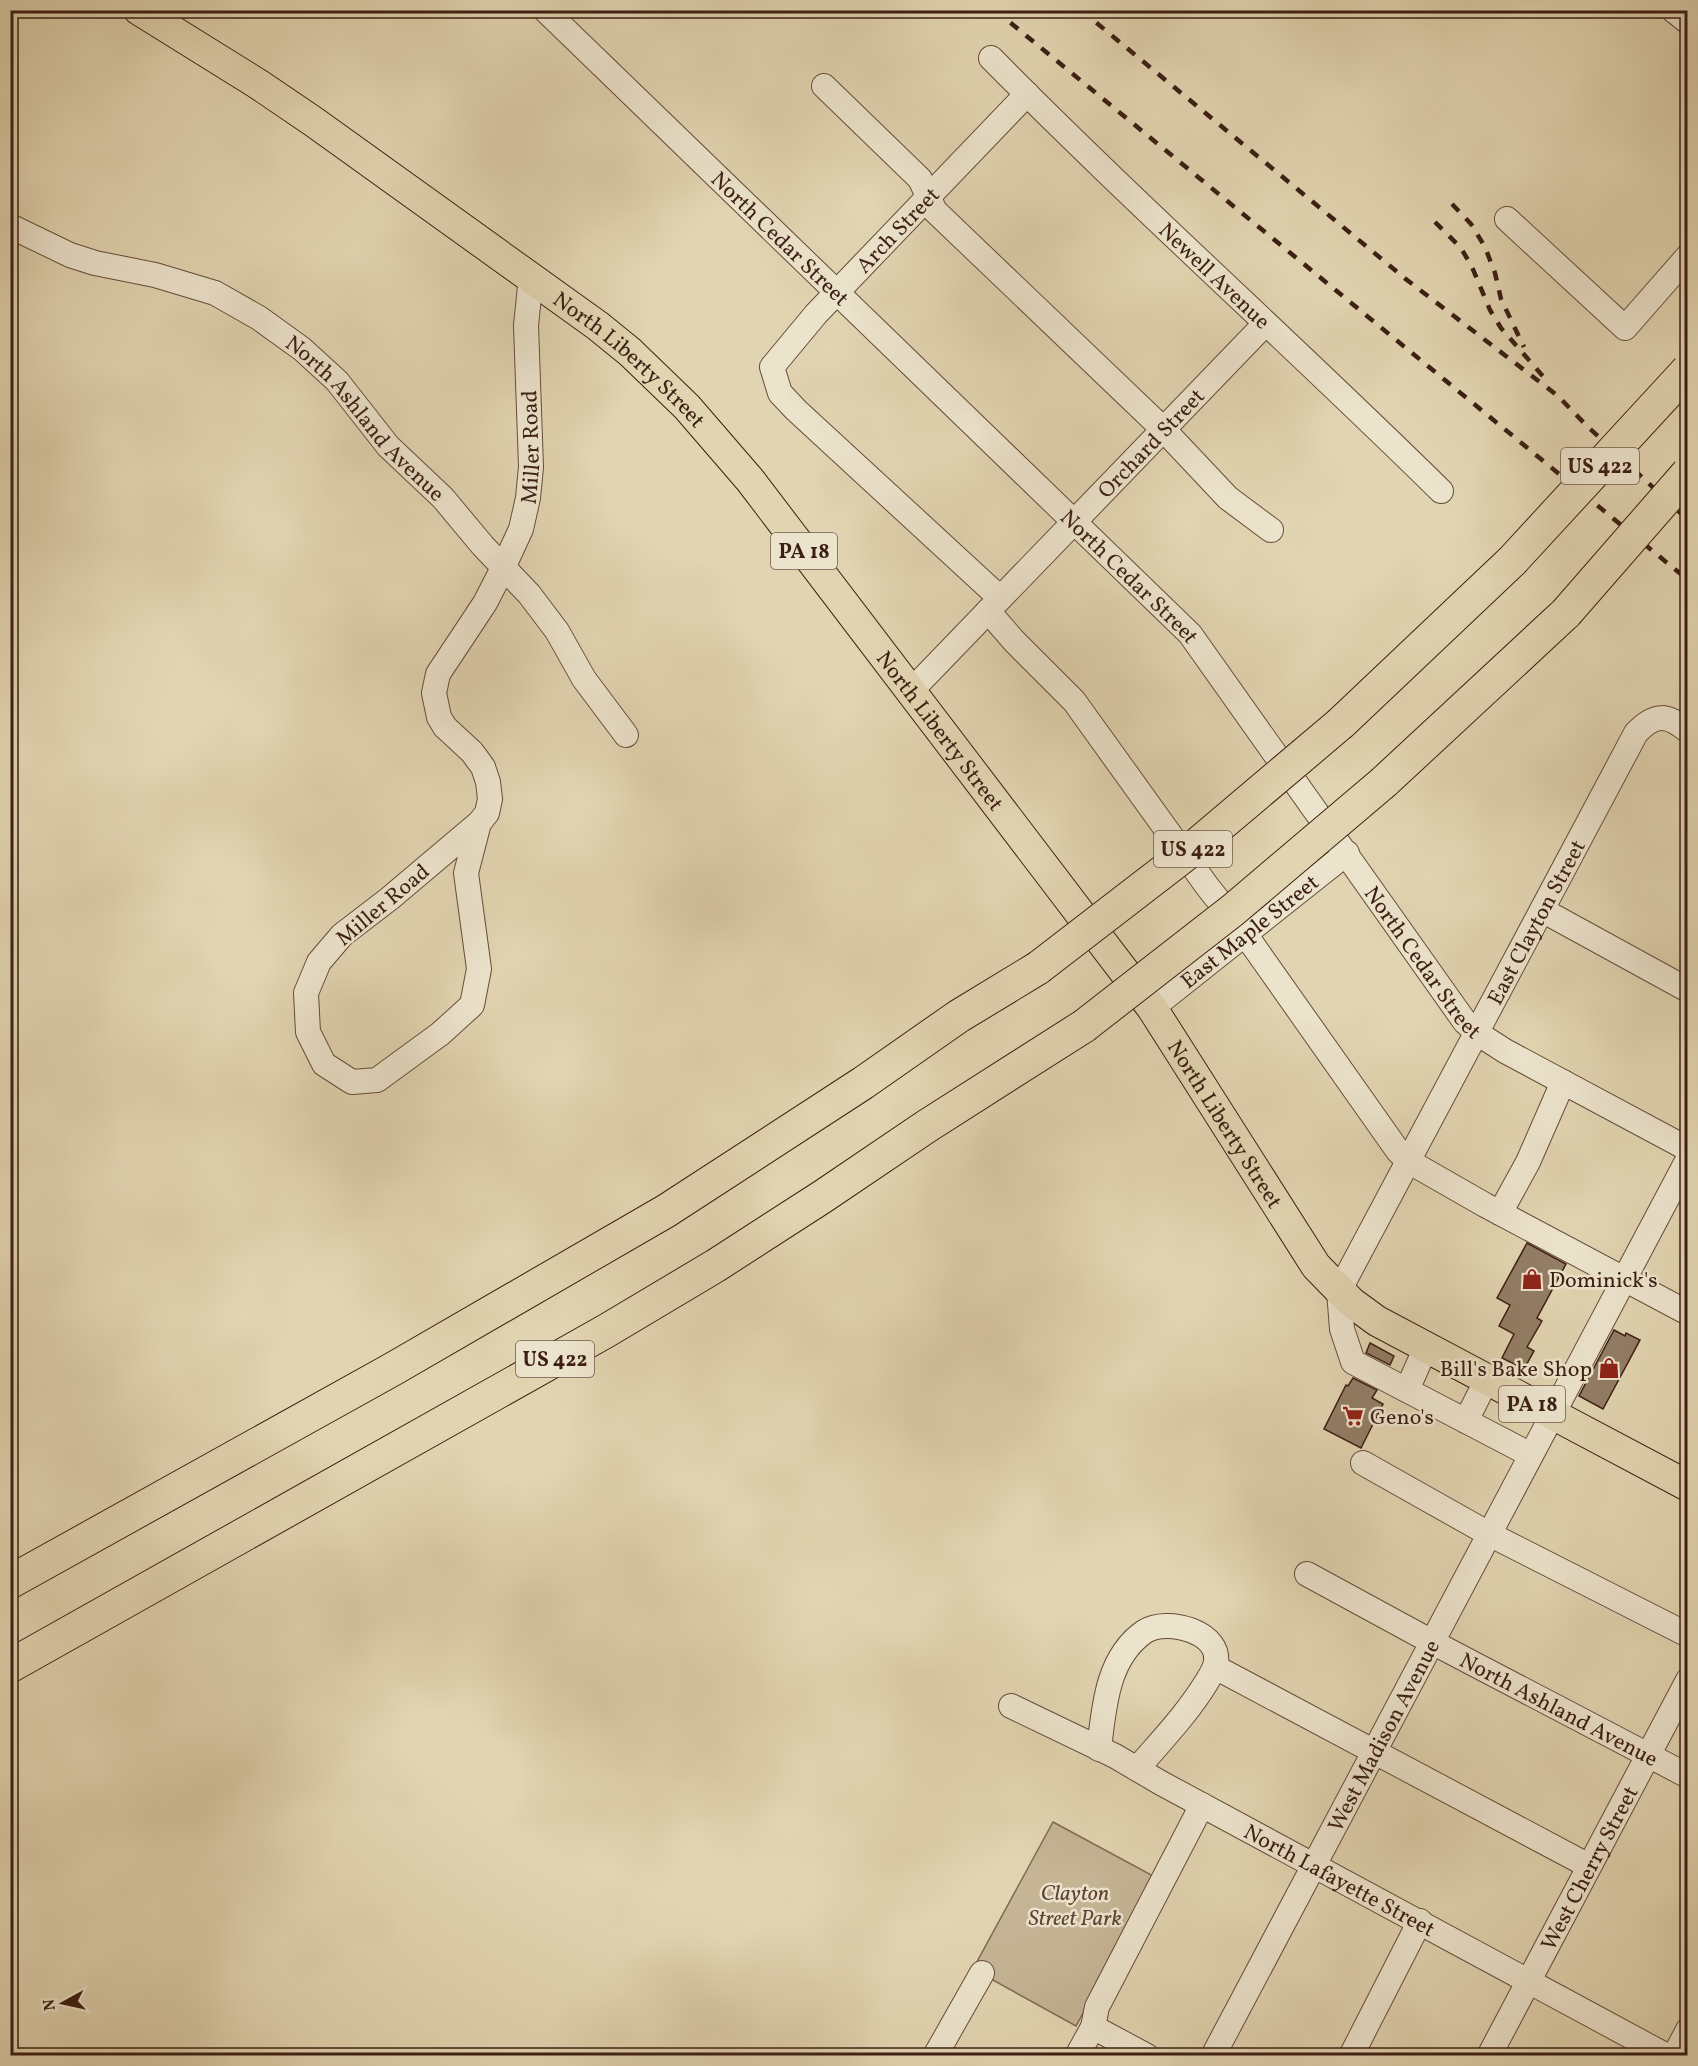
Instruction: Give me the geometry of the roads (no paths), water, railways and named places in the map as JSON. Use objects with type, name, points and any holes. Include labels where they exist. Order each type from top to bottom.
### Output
[{"type":"highway","name":"US 422","points":[[10,1582],[372,1381],[666,1211],[834,1103],[959,1016],[1038,968],[1186,854],[1341,723],[1512,561],[1688,370]]},
{"type":"highway","name":"US 422","points":[[10,1666],[626,1319],[715,1266],[1084,1026],[1233,910],[1384,782],[1566,613],[1688,473]]},
{"type":"main road","name":"North Liberty Street","points":[[139,10],[258,84],[314,122],[531,277],[630,352],[687,407],[750,480],[1152,1008],[1307,1253],[1339,1291],[1363,1312],[1688,1486]]},
{"type":"street","name":"North Cedar Street","points":[[545,10],[1190,634],[1347,853],[1462,1019],[1477,1033],[1504,1051],[1688,1149]]},
{"type":"street","points":[[1673,10],[1688,22]]},
{"type":"street","name":"Newell Avenue","points":[[990,58],[1441,491]]},
{"type":"street","points":[[824,86],[920,179],[935,211],[1163,429],[1228,498],[1271,530]]},
{"type":"street","name":"Arch Street","points":[[994,605],[780,393],[772,367],[837,292],[1027,94]]},
{"type":"street","points":[[1507,219],[1625,328],[1688,256]]},
{"type":"street","name":"North Ashland Avenue","points":[[10,226],[70,255],[94,263],[155,275],[215,293],[259,318],[302,349],[337,381],[388,446],[443,498],[483,546],[530,594],[557,631],[584,678],[626,735]]},
{"type":"street","name":"Miller Road","points":[[479,823],[466,873],[479,969],[472,1005],[440,1035],[377,1080],[352,1082],[324,1064],[308,1032],[306,993],[318,962],[342,935],[389,899],[479,823],[487,813],[490,799],[483,767],[472,752],[445,727],[439,717],[434,700],[435,684],[438,674],[485,603],[521,529],[528,498],[531,467],[526,325],[531,277]]},
{"type":"street","name":"Orchard Street","points":[[911,691],[1265,324]]},
{"type":"street","points":[[994,605],[1014,641],[1074,701],[1207,886],[1245,934],[1398,1151],[1408,1161],[1500,1213],[1688,1313]]},
{"type":"street","name":"East Clayton Street","points":[[1339,1291],[1636,733],[1653,719],[1662,717],[1670,719],[1688,731]]},
{"type":"street","name":"East Maple Street","points":[[1152,1008],[1347,853]]},
{"type":"street","points":[[1542,910],[1688,990]]},
{"type":"street","points":[[1500,1213],[1528,1162],[1563,1082]]},
{"type":"street","name":"West Madison Avenue","points":[[1213,2055],[1688,1159]]},
{"type":"street","points":[[1339,1291],[1342,1329],[1353,1362],[1531,1455]]},
{"type":"street","points":[[1407,1390],[1426,1347]]},
{"type":"street","points":[[1466,1420],[1487,1379]]},
{"type":"street","points":[[1363,1463],[1489,1534],[1688,1635]]},
{"type":"street","name":"North Ashland Avenue","points":[[1307,1574],[1688,1776]]},
{"type":"street","points":[[1099,1749],[1109,1682],[1124,1654],[1145,1631],[1157,1626],[1170,1625],[1183,1627],[1204,1638],[1213,1647],[1216,1657],[1215,1667],[1196,1698],[1137,1769]]},
{"type":"street","points":[[1215,1667],[1589,1866]]},
{"type":"street","name":"West Cherry Street","points":[[1489,2055],[1688,1680]]},
{"type":"street","name":"North Lafayette Street","points":[[1011,1706],[1137,1769],[1667,2055]]},
{"type":"street","points":[[1077,2055],[1093,2027],[1097,2007],[1202,1805]]},
{"type":"street","points":[[1351,2055],[1420,1921]]},
{"type":"street","points":[[935,2055],[982,1973]]},
{"type":"street","points":[[1093,2027],[1147,2055]]},
{"type":"street","points":[[1674,2055],[1688,2030]]},
{"type":"railway","points":[[995,10],[1688,580]]},
{"type":"railway","points":[[1081,10],[1407,280],[1558,396],[1688,520]]},
{"type":"railway","points":[[1452,204],[1471,224],[1485,247],[1495,273],[1501,299],[1524,347]]},
{"type":"railway","points":[[1435,222],[1461,248],[1501,328],[1548,382]]},
{"type":"place","name":"Dominick's","points":[[1532,1279]]},
{"type":"place","name":"Bill's Bake Shop","points":[[1609,1368]]},
{"type":"place","name":"Geno's","points":[[1353,1416]]},
{"type":"park label","name":"Clayton Street Park","points":[[1075,1904]]}]
